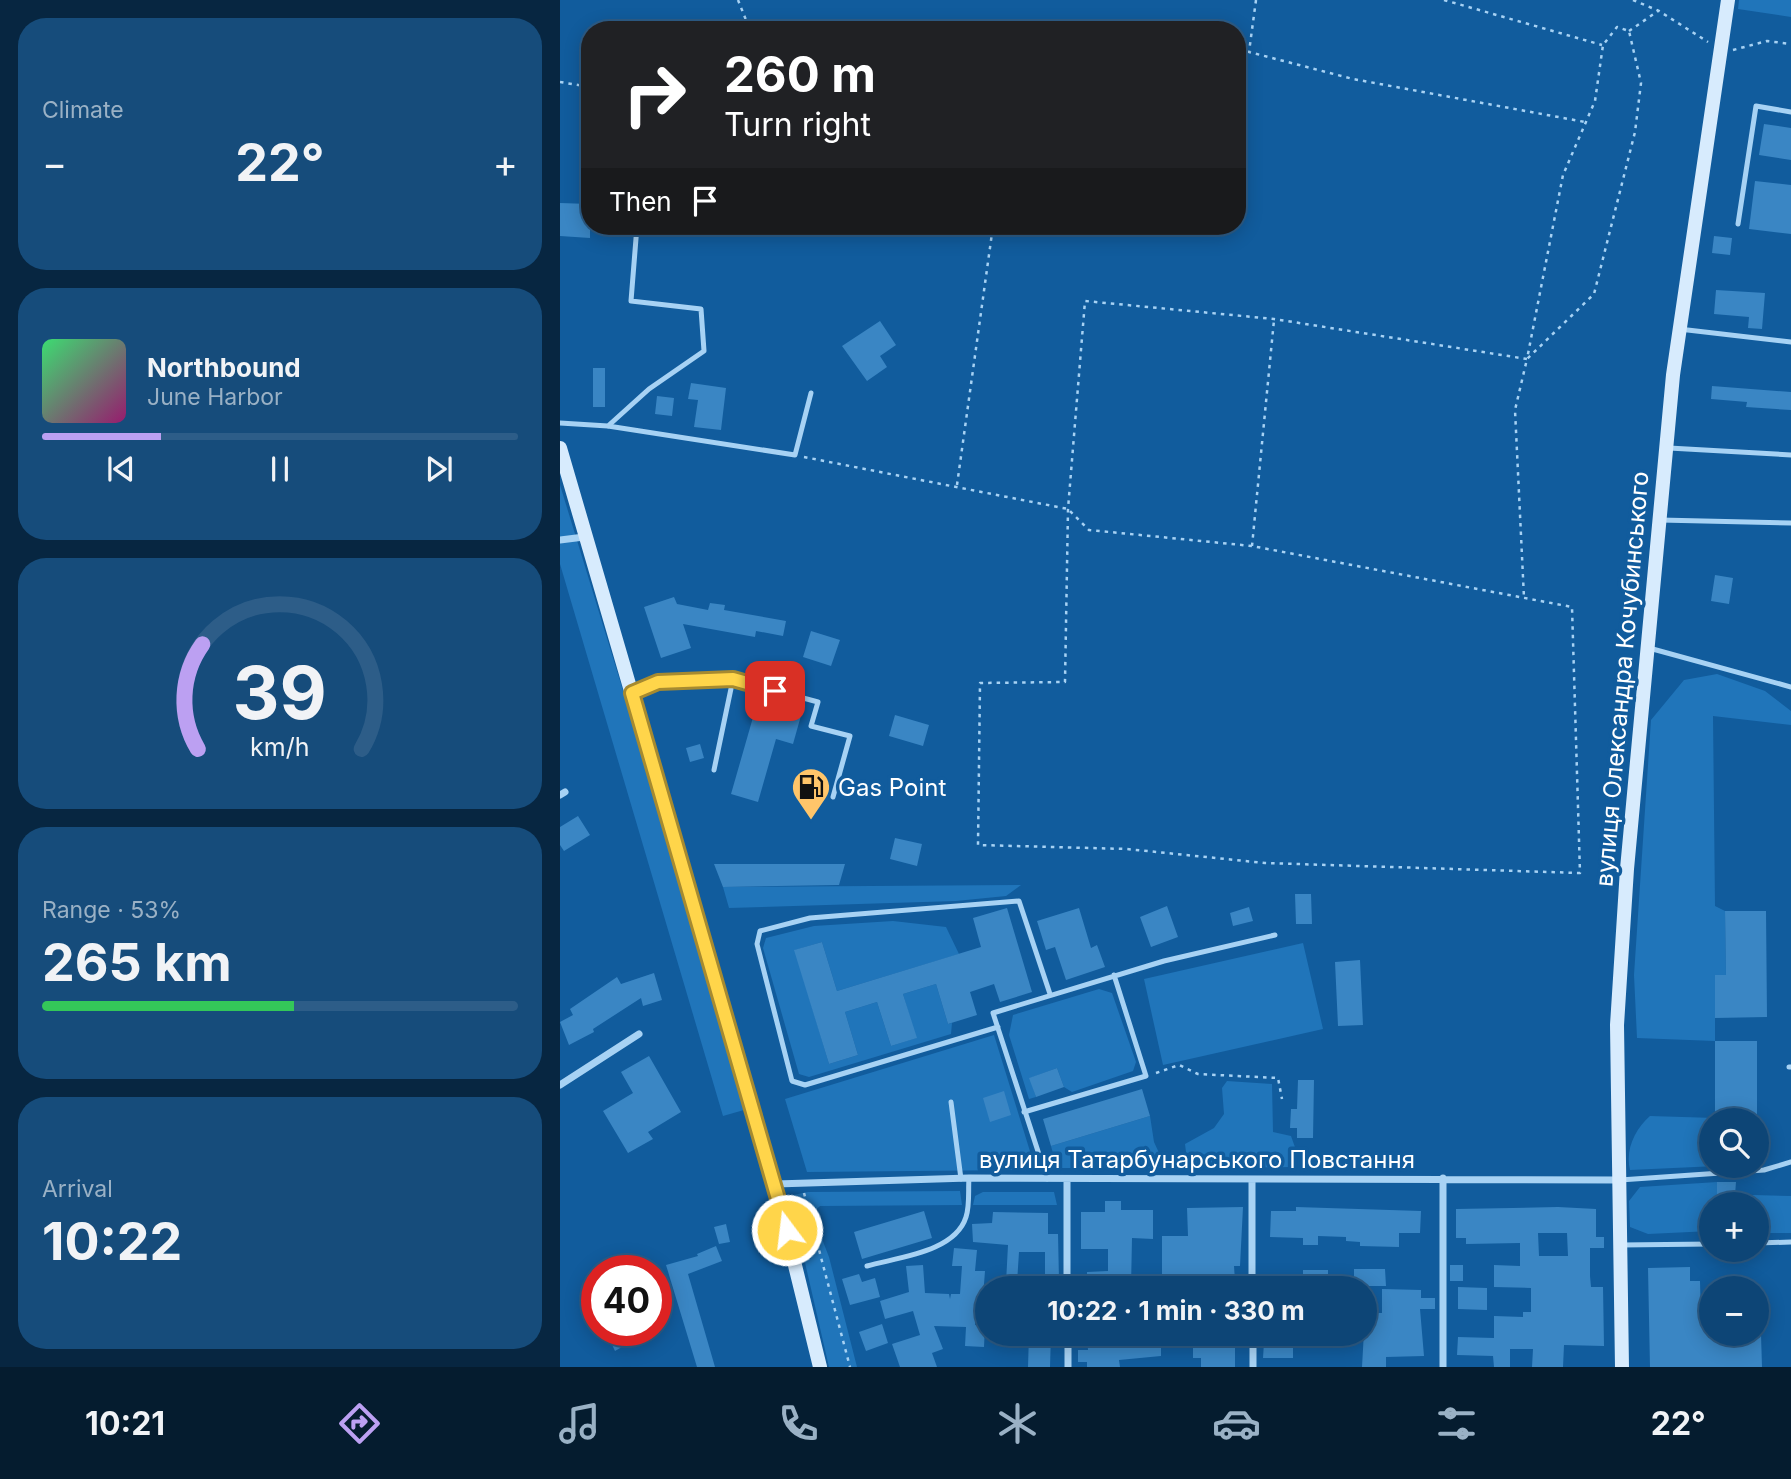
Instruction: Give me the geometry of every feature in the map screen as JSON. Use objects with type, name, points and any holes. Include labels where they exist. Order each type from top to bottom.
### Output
[{"type":"street","name":"вулиця Олександра Кочубинського","points":[[1622,1367],[1616,1025],[1646,647],[1678,329],[1728,0]]},
{"type":"street","points":[[560,448],[775,1184],[820,1367]]},
{"type":"street","points":[[560,540],[584,537]]},
{"type":"street","points":[[560,1085],[639,1034]]},
{"type":"street","name":"вулиця Татарбунарського Повстання","points":[[775,1184],[965,1178],[1620,1180]]},
{"type":"street","points":[[1443,1367],[1444,1178]]},
{"type":"street","points":[[1252,1179],[1252,1276]]},
{"type":"street","points":[[1067,1180],[1067,1276]]},
{"type":"street","points":[[1068,1346],[1068,1367]]},
{"type":"street","points":[[1253,1346],[1253,1367]]},
{"type":"lane","points":[[1738,224],[1756,106],[1791,112]]},
{"type":"lane","points":[[608,426],[649,389],[704,351],[701,310],[631,301],[636,235]]},
{"type":"lane","points":[[1678,329],[1791,342]]},
{"type":"lane","points":[[560,423],[608,426],[795,455],[811,393]]},
{"type":"lane","points":[[1666,448],[1791,455]]},
{"type":"lane","points":[[1660,520],[1791,523]]},
{"type":"lane","points":[[1646,647],[1791,687]]},
{"type":"lane","points":[[632,693],[658,682],[733,679],[818,702],[811,726],[850,736],[833,797]]},
{"type":"lane","points":[[714,769],[733,679]]},
{"type":"lane","points":[[998,1027],[805,1085],[792,1081],[757,944],[760,931],[810,918],[1019,901],[1050,994]]},
{"type":"lane","points":[[1047,1179],[993,1013],[1114,975],[1275,934]]},
{"type":"lane","points":[[1024,1112],[1146,1076],[1114,975]]},
{"type":"lane","points":[[867,1266],[936,1247],[958,1234],[967,1215],[965,1178],[951,1102]]},
{"type":"lane","points":[[1620,1180],[1763,1170],[1791,1162]]},
{"type":"lane","points":[[1769,1243],[1791,1242]]},
{"type":"lane","points":[[1620,1245],[1699,1244]]},
{"type":"path","points":[[738,0],[746,21]]},
{"type":"path","points":[[1256,0],[1249,52],[1353,79],[1586,122]]},
{"type":"path","points":[[1444,0],[1603,45]]},
{"type":"path","points":[[1633,0],[1659,11],[1720,50],[1742,50],[1767,41],[1791,44]]},
{"type":"path","points":[[1524,598],[1515,410],[1563,175],[1595,101],[1603,45],[1618,27],[1629,30],[1659,11]]},
{"type":"path","points":[[1527,359],[1594,294],[1635,132],[1642,83],[1629,30]]},
{"type":"path","points":[[560,82],[581,86]]},
{"type":"path","points":[[957,485],[992,235]]},
{"type":"path","points":[[795,455],[1068,509],[1089,530],[1252,546],[1572,607],[1580,873],[1265,863],[1127,849],[978,845],[981,683],[1065,682],[1068,509],[1085,301],[1274,319],[1527,359]]},
{"type":"path","points":[[1252,546],[1274,319]]},
{"type":"path","points":[[1146,1076],[1179,1065],[1198,1074],[1278,1078],[1282,1099]]},
{"type":"path","points":[[802,1183],[850,1367]]},
{"type":"shaded area","points":[[1739,0],[1791,0],[1791,17],[1738,9]]},
{"type":"shaded area","points":[[560,485],[751,1108],[723,1116],[560,564]]},
{"type":"shaded area","points":[[1717,674],[1765,691],[1791,711],[1791,725],[1713,716],[1715,906],[1725,911],[1726,975],[1715,975],[1715,1041],[1637,1038],[1634,975],[1651,720],[1684,680]]},
{"type":"shaded area","points":[[1021,885],[1006,896],[956,901],[729,908],[723,887]]},
{"type":"shaded area","points":[[893,921],[946,927],[959,954],[837,991],[822,942],[795,950],[829,1064],[858,1055],[845,1012],[877,1002],[891,1046],[916,1038],[903,994],[936,984],[948,1024],[952,1023],[951,1034],[809,1077],[799,1074],[763,948],[766,938],[814,926]]},
{"type":"shaded area","points":[[1303,943],[1323,1029],[1163,1065],[1144,979]]},
{"type":"shaded area","points":[[1099,989],[1112,993],[1136,1062],[1133,1071],[1072,1092],[1064,1087],[1057,1068],[1030,1078],[1036,1097],[1029,1099],[1009,1035],[1013,1015]]},
{"type":"shaded area","points":[[994,1035],[1033,1161],[1032,1170],[807,1172],[785,1099]]},
{"type":"shaded area","points":[[1227,1081],[1272,1084],[1273,1132],[1291,1136],[1296,1150],[1295,1167],[1188,1168],[1185,1144],[1214,1128],[1224,1114],[1222,1088]]},
{"type":"shaded area","points":[[1150,1116],[1154,1142],[1166,1168],[1057,1168],[1051,1146]]},
{"type":"shaded area","points":[[1650,1116],[1699,1118],[1699,1167],[1630,1170],[1630,1148],[1640,1127]]},
{"type":"shaded area","points":[[1717,1182],[1717,1192],[1699,1192],[1699,1232],[1648,1234],[1630,1227],[1629,1201],[1640,1187]]},
{"type":"shaded area","points":[[960,1191],[962,1205],[820,1206],[812,1213],[829,1257],[857,1367],[829,1367],[795,1219],[793,1195],[808,1192]]},
{"type":"shaded area","points":[[983,1192],[1054,1192],[1057,1205],[973,1205],[975,1196]]},
{"type":"shaded area","points":[[1769,1195],[1791,1196],[1791,1233],[1769,1233]]},
{"type":"building","points":[[1764,124],[1791,128],[1791,160],[1759,155]]},
{"type":"building","points":[[1755,181],[1791,185],[1791,234],[1749,229]]},
{"type":"building","points":[[560,203],[581,204],[581,235],[590,235],[590,238],[560,236]]},
{"type":"building","points":[[1714,236],[1732,238],[1730,255],[1712,253]]},
{"type":"building","points":[[1716,290],[1765,293],[1762,329],[1748,328],[1749,317],[1714,314]]},
{"type":"building","points":[[880,321],[896,345],[880,356],[887,367],[867,381],[842,346]]},
{"type":"building","points":[[593,368],[605,368],[605,407],[593,407]]},
{"type":"building","points":[[691,383],[726,388],[721,430],[694,427],[698,400],[688,399]]},
{"type":"building","points":[[1712,386],[1791,392],[1791,410],[1746,407],[1747,402],[1711,399]]},
{"type":"building","points":[[657,396],[674,398],[672,416],[655,414]]},
{"type":"building","points":[[1715,575],[1733,578],[1729,604],[1711,601]]},
{"type":"building","points":[[674,597],[677,604],[708,610],[710,603],[725,605],[724,610],[786,621],[783,636],[756,631],[755,637],[683,624],[691,648],[661,658],[644,607]]},
{"type":"building","points":[[811,631],[840,640],[831,666],[803,657]]},
{"type":"building","points":[[760,693],[787,700],[785,708],[802,712],[793,744],[776,739],[758,802],[731,794]]},
{"type":"building","points":[[895,715],[929,725],[923,746],[889,736]]},
{"type":"building","points":[[700,744],[704,758],[690,762],[686,748]]},
{"type":"building","points":[[578,816],[590,835],[564,851],[560,845],[560,827]]},
{"type":"building","points":[[895,838],[922,844],[917,866],[890,859]]},
{"type":"building","points":[[714,864],[845,864],[839,885],[723,887]]},
{"type":"building","points":[[1295,894],[1311,894],[1312,924],[1296,924]]},
{"type":"building","points":[[1167,906],[1178,937],[1151,947],[1140,917]]},
{"type":"building","points":[[1249,907],[1253,921],[1233,926],[1230,913]]},
{"type":"building","points":[[1007,908],[1032,992],[1000,1002],[994,984],[970,992],[977,1015],[948,1024],[936,984],[903,994],[917,1038],[891,1046],[877,1002],[845,1012],[858,1055],[829,1064],[794,950],[822,942],[837,991],[981,947],[973,918]]},
{"type":"building","points":[[1079,908],[1091,948],[1097,945],[1105,967],[1066,980],[1055,947],[1046,950],[1037,921]]},
{"type":"building","points":[[1725,911],[1766,911],[1767,1017],[1715,1018],[1715,975],[1726,975]]},
{"type":"building","points":[[1360,960],[1363,1025],[1338,1026],[1335,962]]},
{"type":"building","points":[[654,973],[662,1000],[643,1006],[641,998],[593,1029],[594,1032],[569,1045],[560,1022],[573,1015],[570,1009],[617,977],[621,984]]},
{"type":"building","points":[[1715,1041],[1757,1041],[1757,1108],[1715,1108]]},
{"type":"building","points":[[649,1056],[681,1112],[648,1132],[653,1139],[628,1153],[603,1111],[633,1093],[621,1072]]},
{"type":"building","points":[[1057,1068],[1064,1087],[1036,1097],[1029,1078]]},
{"type":"building","points":[[1298,1080],[1314,1080],[1313,1138],[1297,1138],[1297,1128],[1290,1128],[1291,1109],[1297,1109]]},
{"type":"building","points":[[1142,1089],[1150,1116],[1051,1146],[1043,1119]]},
{"type":"building","points":[[1004,1091],[1011,1115],[990,1122],[983,1098]]},
{"type":"building","points":[[1717,1182],[1736,1182],[1735,1192],[1717,1192]]},
{"type":"building","points":[[1105,1201],[1121,1201],[1121,1210],[1153,1210],[1153,1239],[1132,1238],[1131,1276],[1087,1276],[1087,1272],[1108,1271],[1108,1249],[1081,1249],[1081,1212],[1105,1212]]},
{"type":"building","points":[[1243,1207],[1240,1266],[1234,1266],[1235,1276],[1162,1276],[1162,1236],[1188,1236],[1187,1208]]},
{"type":"building","points":[[1296,1207],[1421,1211],[1420,1233],[1399,1233],[1399,1247],[1360,1246],[1360,1242],[1346,1241],[1346,1237],[1318,1236],[1318,1245],[1303,1245],[1303,1238],[1270,1237],[1271,1211],[1296,1211]]},
{"type":"building","points":[[1456,1209],[1596,1209],[1596,1237],[1604,1237],[1604,1248],[1590,1248],[1590,1276],[1591,1287],[1603,1287],[1604,1346],[1564,1345],[1563,1367],[1532,1367],[1533,1349],[1510,1349],[1510,1367],[1494,1367],[1493,1356],[1457,1355],[1458,1337],[1494,1338],[1494,1316],[1523,1317],[1523,1312],[1531,1312],[1531,1288],[1494,1287],[1494,1265],[1520,1266],[1520,1243],[1466,1244],[1466,1238],[1456,1238]],"holes":[[[1538,1233],[1567,1233],[1568,1256],[1539,1256]]]},
{"type":"building","points":[[924,1211],[932,1238],[862,1259],[854,1232]]},
{"type":"building","points":[[993,1212],[1048,1213],[1048,1234],[1058,1234],[1059,1276],[1045,1276],[1045,1252],[1019,1252],[1017,1276],[1006,1276],[1008,1245],[973,1242],[972,1224],[992,1223]]},
{"type":"building","points":[[726,1224],[730,1242],[719,1244],[714,1227]]},
{"type":"building","points":[[716,1246],[722,1261],[688,1274],[715,1367],[697,1367],[672,1285],[672,1263],[698,1256],[697,1254]]},
{"type":"building","points":[[954,1248],[977,1250],[975,1271],[985,1271],[985,1276],[975,1276],[975,1346],[984,1347],[965,1346],[966,1327],[934,1326],[943,1349],[932,1353],[937,1367],[900,1367],[892,1344],[920,1335],[913,1311],[885,1319],[880,1301],[909,1292],[906,1266],[923,1265],[925,1293],[949,1294],[950,1299],[951,1294],[960,1294],[962,1266],[952,1266]]},
{"type":"building","points":[[1450,1265],[1463,1265],[1463,1281],[1450,1281]]},
{"type":"building","points":[[1690,1267],[1690,1281],[1699,1281],[1699,1346],[1761,1346],[1762,1367],[1650,1367],[1648,1268]]},
{"type":"building","points":[[1354,1269],[1385,1269],[1386,1286],[1377,1286],[1377,1276],[1354,1276]]},
{"type":"building","points":[[1303,1270],[1328,1270],[1328,1276],[1303,1276]]},
{"type":"building","points":[[859,1274],[862,1282],[875,1278],[880,1297],[850,1305],[842,1279]]},
{"type":"building","points":[[1458,1287],[1487,1288],[1487,1310],[1458,1309]]},
{"type":"building","points":[[1382,1289],[1421,1290],[1421,1298],[1435,1298],[1435,1309],[1420,1309],[1424,1356],[1386,1357],[1386,1367],[1362,1367],[1363,1346],[1377,1346],[1377,1313],[1382,1313]]},
{"type":"building","points":[[882,1324],[888,1343],[866,1351],[859,1332]]},
{"type":"building","points":[[1029,1346],[1051,1346],[1050,1367],[1028,1367]]},
{"type":"building","points":[[1088,1346],[1161,1346],[1161,1356],[1119,1360],[1120,1367],[1087,1367],[1087,1362],[1078,1362],[1078,1350],[1088,1350]]},
{"type":"building","points":[[1235,1346],[1235,1367],[1201,1367],[1201,1358],[1193,1358],[1193,1348],[1186,1348]]},
{"type":"building","points":[[1264,1346],[1293,1346],[1293,1358],[1263,1358]]},
{"type":"place","name":"Gas Point","points":[[811,821]]},
{"type":"route","points":[[775,691],[733,679],[658,682],[632,693],[787,1230]]}]
